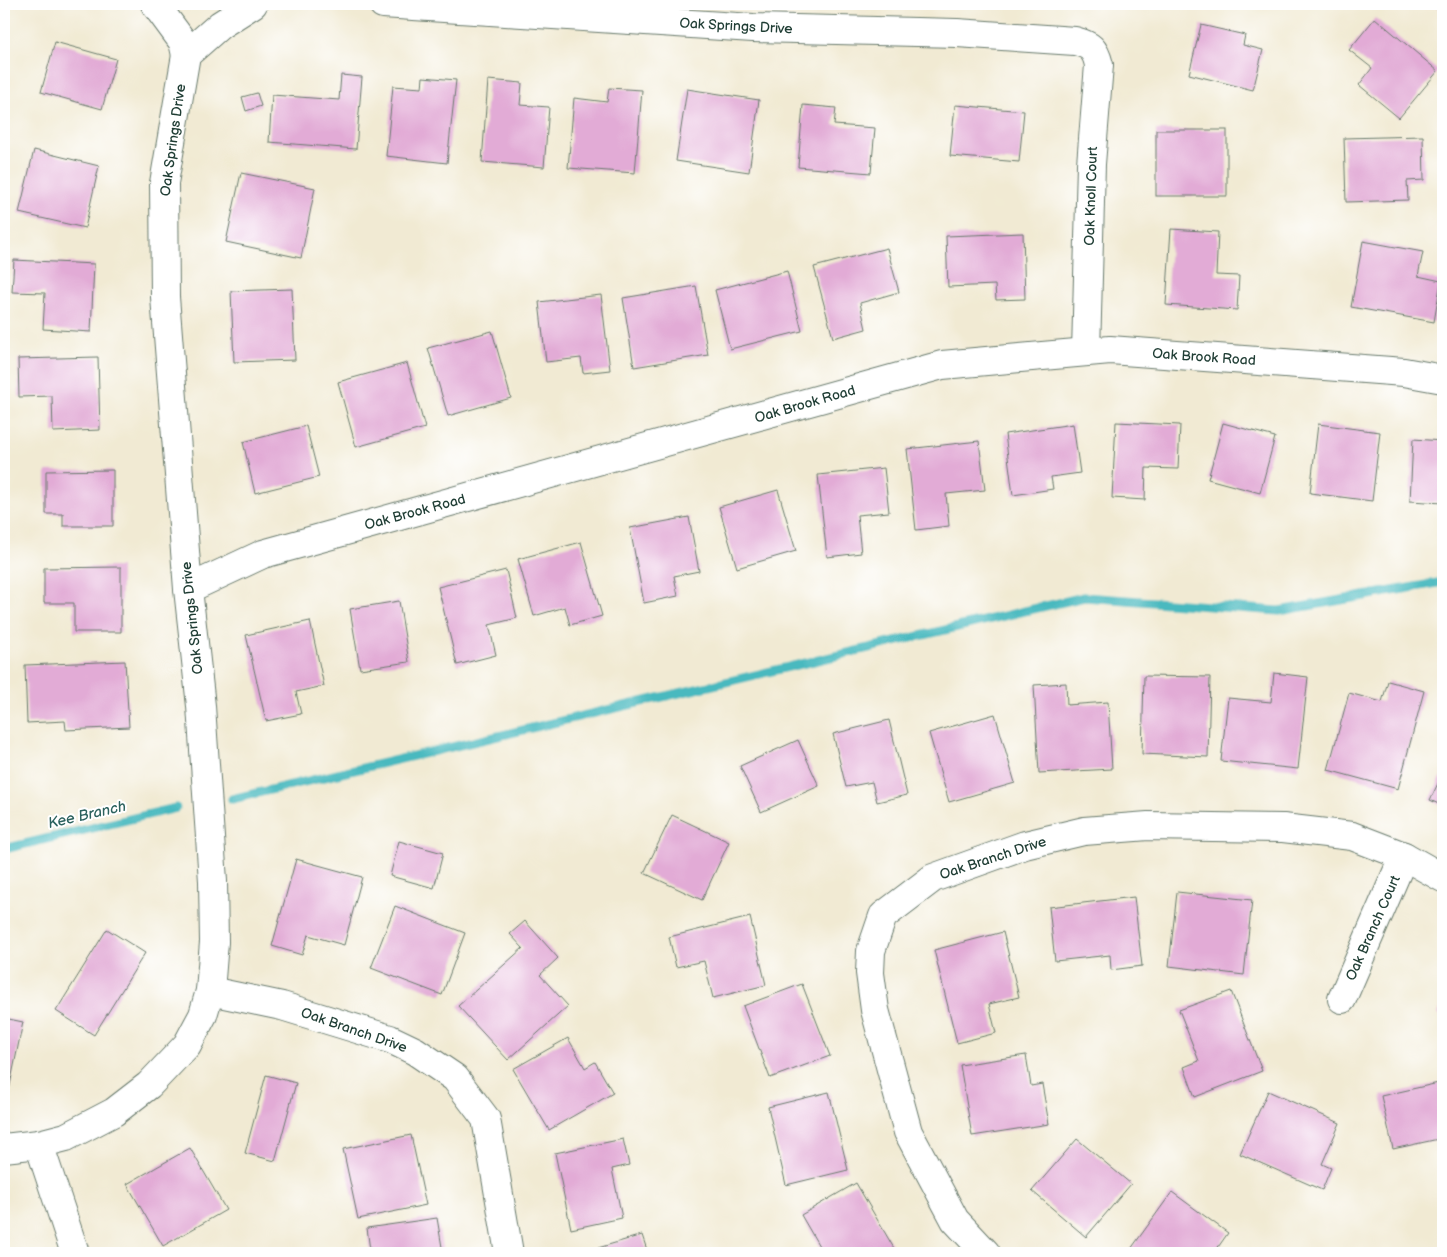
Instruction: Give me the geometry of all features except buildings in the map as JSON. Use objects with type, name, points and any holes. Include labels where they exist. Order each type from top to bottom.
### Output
[{"type":"street","points":[[155,4],[183,42],[186,55],[220,25],[253,4]]},
{"type":"street","name":"Oak Springs Drive","points":[[383,4],[753,28],[957,33],[1088,44]]},
{"type":"street","name":"Oak Knoll Court","points":[[1086,352],[1091,164],[1100,65],[1097,56],[1088,44]]},
{"type":"street","name":"Oak Springs Drive","points":[[4,1148],[39,1144],[66,1137],[114,1112],[150,1085],[186,1045],[203,1015],[210,991],[214,942],[213,881],[201,706],[188,589],[165,297],[165,174],[186,55]]},
{"type":"street","name":"Oak Brook Road","points":[[188,589],[263,554],[942,366],[1110,350],[1404,372],[1443,379]]},
{"type":"street","name":"Oak Branch Drive","points":[[986,1253],[955,1220],[908,1132],[875,1010],[870,973],[871,951],[884,916],[934,878],[1025,845],[1084,831],[1148,826],[1283,828],[1352,836],[1404,856],[1443,878]]},
{"type":"street","name":"Oak Branch Court","points":[[1342,999],[1404,856]]},
{"type":"street","name":"Oak Branch Drive","points":[[210,991],[282,1006],[390,1039],[415,1051],[456,1078],[486,1119],[509,1253]]},
{"type":"street","points":[[39,1144],[75,1253]]},
{"type":"waterway","points":[[232,799],[1084,597],[1279,611],[1443,582]]},
{"type":"waterway","name":"Kee Branch","points":[[4,849],[176,808]]}]
